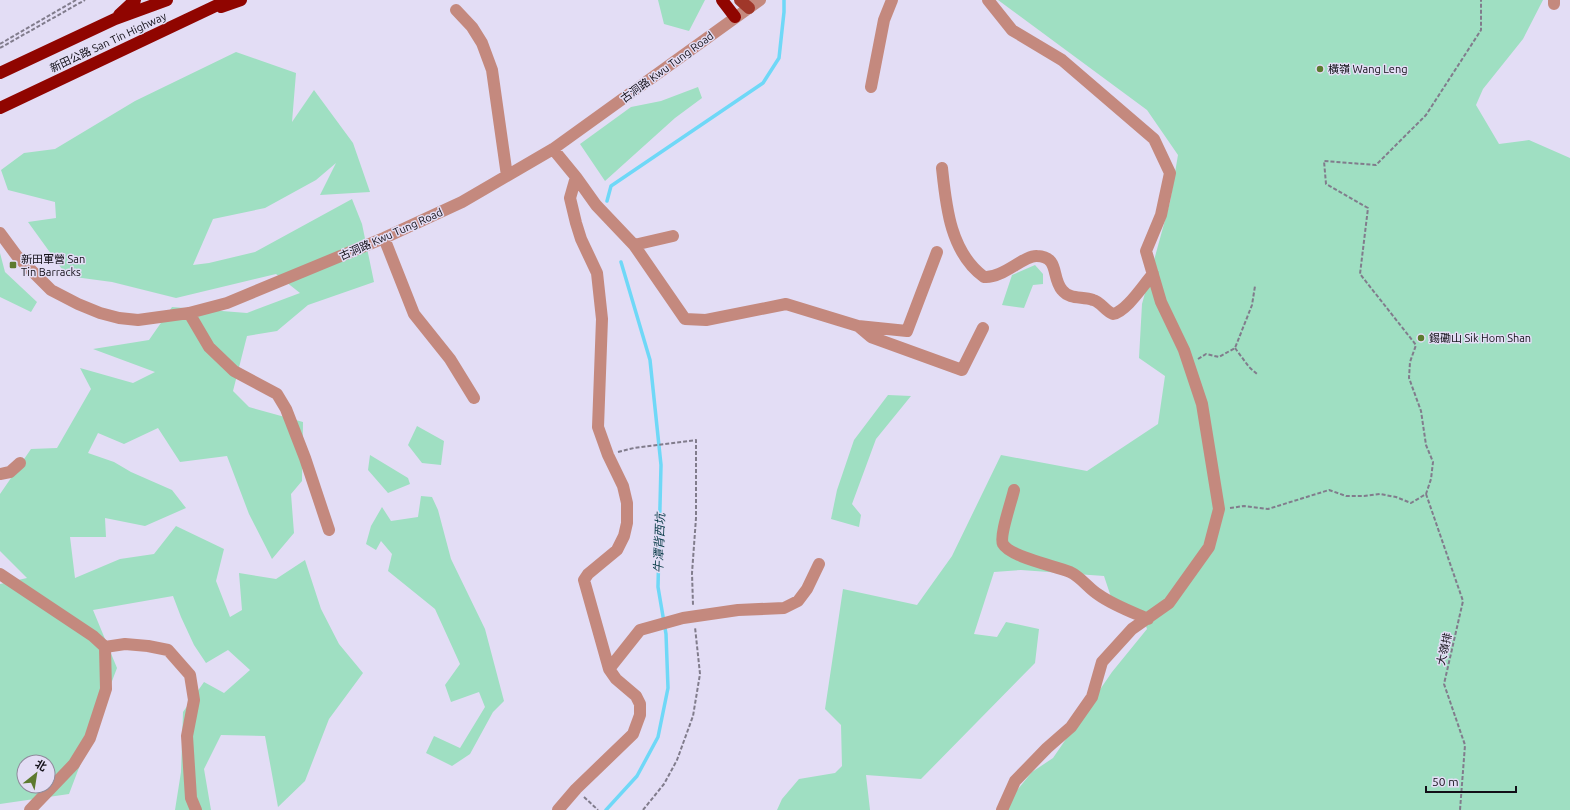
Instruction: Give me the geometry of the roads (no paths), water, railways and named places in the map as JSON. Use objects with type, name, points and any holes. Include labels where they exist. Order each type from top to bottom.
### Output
[{"type":"highway","points":[[115,19],[135,0]]},
{"type":"highway","name":"新田公路 San Tin Highway","points":[[0,73],[115,19],[152,4],[167,0]]},
{"type":"highway","name":"新田公路 San Tin Highway","points":[[0,108],[228,0]]},
{"type":"highway","points":[[201,13],[241,0]]},
{"type":"highway","points":[[722,0],[735,17]]},
{"type":"street","name":"古洞路 Kwu Tung Road","points":[[0,233],[17,256],[51,290],[78,304],[119,318],[138,320],[189,314],[226,302],[384,238],[462,202],[553,149],[735,17],[744,4],[760,0]]},
{"type":"street","points":[[871,87],[884,20],[892,0]]},
{"type":"street","points":[[988,0],[1012,30],[1062,60],[1154,139],[1170,173],[1161,215],[1146,251],[1161,302],[1184,350],[1202,404],[1219,509],[1210,547],[1169,603],[1132,629],[1102,662],[1092,697],[1071,727],[1047,748],[1015,781],[1002,810]]},
{"type":"street","points":[[456,10],[472,27],[482,43],[492,70],[507,176]]},
{"type":"street","points":[[553,149],[596,205],[634,245],[685,319],[706,320],[786,304],[858,326],[907,331],[937,252]]},
{"type":"street","points":[[942,168],[950,224],[965,258],[984,277],[996,275],[1035,255],[1046,257],[1051,261],[1059,286],[1067,295],[1094,300],[1113,314],[1118,313],[1125,308],[1153,274]]},
{"type":"street","points":[[558,810],[576,789],[633,734],[640,715],[640,704],[636,696],[616,679],[609,669],[584,580],[588,574],[617,550],[624,536],[627,523],[627,503],[623,486],[608,455],[598,427],[602,319],[597,273],[581,239],[570,198],[576,177]]},
{"type":"street","points":[[634,245],[673,236]]},
{"type":"street","points":[[384,238],[414,314],[450,359],[474,398]]},
{"type":"street","points":[[189,314],[208,347],[234,371],[276,394],[286,409],[305,458],[329,530]]},
{"type":"street","points":[[858,326],[871,337],[962,370],[984,328]]},
{"type":"street","points":[[0,474],[10,472],[20,463]]},
{"type":"street","points":[[1014,490],[1002,539],[1005,546],[1012,551],[1047,566],[1071,572],[1100,596],[1148,619]]},
{"type":"street","points":[[609,669],[640,630],[689,617],[738,610],[784,608],[798,601],[807,590],[819,564]]},
{"type":"street","points":[[0,574],[93,636],[105,647],[106,689],[90,738],[74,764],[30,810]]},
{"type":"street","points":[[105,647],[132,645],[148,646],[168,650],[190,675],[194,700],[187,736],[191,798],[196,810]]},
{"type":"waterway","points":[[607,201],[611,186],[763,83],[779,58],[784,0]]},
{"type":"waterway","name":"牛潭背西坑","points":[[606,810],[637,776],[658,737],[668,688],[666,634],[658,587],[661,465],[650,360],[621,262]]},
{"type":"place","name":"橫嶺 Wang Leng","points":[[1320,69]]},
{"type":"place","name":"新田軍營 San Tin Barracks","points":[[13,265]]},
{"type":"place","name":"錫磡山 Sik Hom Shan","points":[[1421,338]]}]
